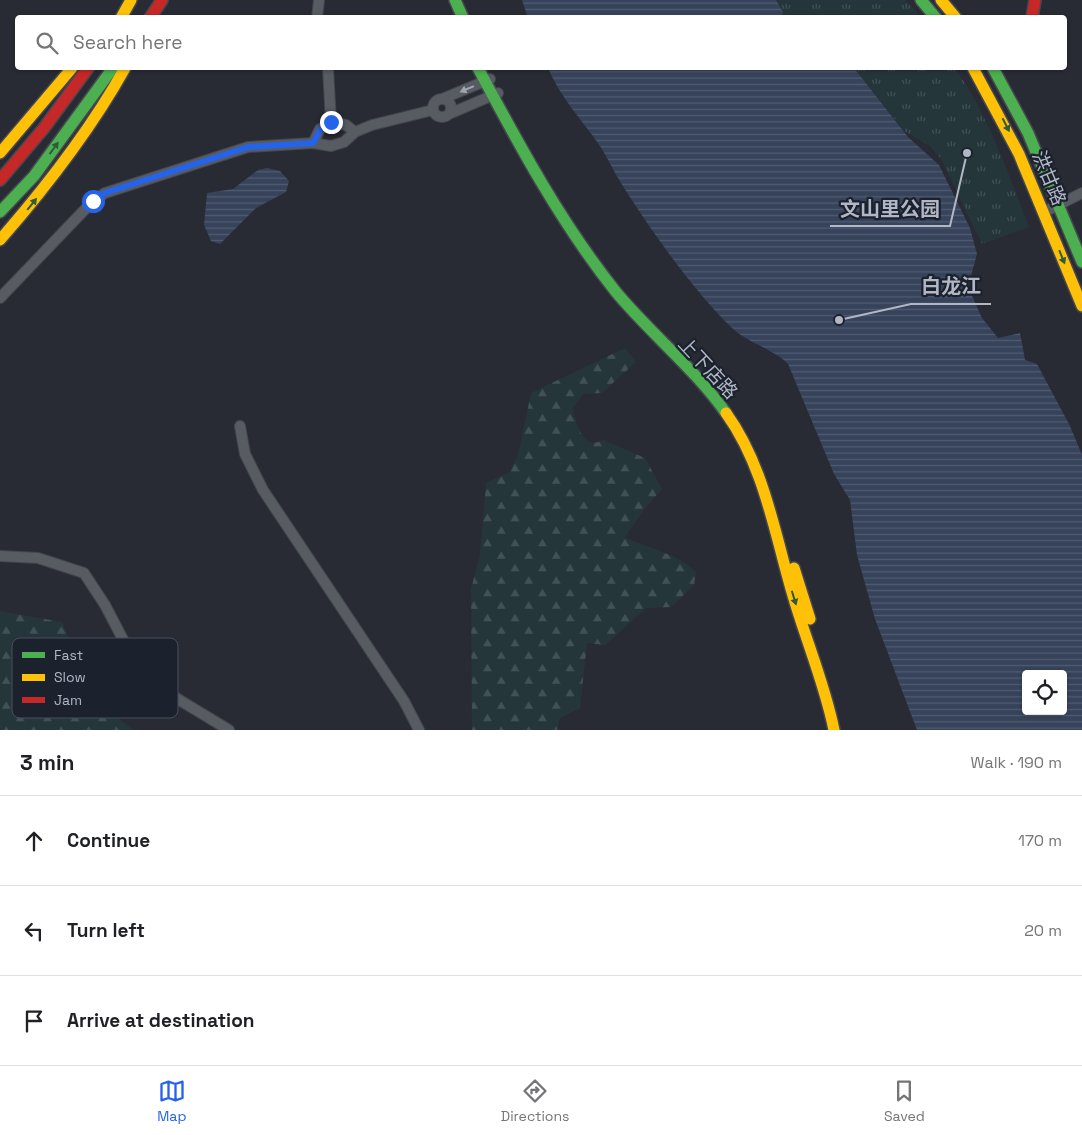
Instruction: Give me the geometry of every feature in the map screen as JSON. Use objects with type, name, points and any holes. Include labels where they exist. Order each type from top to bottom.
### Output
[{"type":"main road","points":[[115,15],[127,0]]},
{"type":"main road","points":[[124,15],[132,0]]},
{"type":"main road","points":[[448,0],[455,15]]},
{"type":"main road","points":[[455,0],[462,15]]},
{"type":"main road","points":[[921,0],[934,15]]},
{"type":"main road","points":[[941,0],[954,15]]},
{"type":"main road","points":[[1032,15],[1035,0]]},
{"type":"main road","points":[[153,15],[160,3]]},
{"type":"main road","points":[[0,153],[70,70]]},
{"type":"main road","points":[[0,180],[44,128],[87,70]]},
{"type":"main road","points":[[0,212],[34,176],[112,70]]},
{"type":"main road","points":[[0,240],[50,181],[96,115],[124,70]]},
{"type":"main road","name":"上下店路","points":[[480,70],[488,80],[556,198],[597,256],[639,312],[704,378],[740,421],[755,453],[800,585],[840,714],[842,730]]},
{"type":"main road","name":"上下店路","points":[[486,70],[488,80]]},
{"type":"main road","name":"洪甘路","points":[[974,70],[994,101],[1019,151],[1082,306]]},
{"type":"main road","name":"洪甘路","points":[[994,70],[1028,133],[1082,262]]},
{"type":"main road","points":[[1001,80],[1006,70]]},
{"type":"main road","name":"上下店路","points":[[495,94],[513,137],[577,238],[640,320],[724,410],[748,448],[794,600],[823,684],[834,730]]},
{"type":"street","points":[[317,15],[319,0]]},
{"type":"street","points":[[328,70],[331,122]]},
{"type":"street","points":[[488,80],[442,99],[434,104],[433,110],[438,117],[444,117],[495,94]]},
{"type":"street","points":[[442,99],[451,106],[449,114]]},
{"type":"street","points":[[0,298],[93,201],[105,193],[248,147],[313,143],[331,146],[339,144],[355,132],[372,125],[433,110]]},
{"type":"street","points":[[313,143],[320,130],[331,122],[346,125],[355,132]]},
{"type":"street","points":[[1044,212],[1082,193]]},
{"type":"street","points":[[240,426],[245,454],[263,490],[404,701],[419,730]]},
{"type":"street","points":[[0,556],[38,558],[84,573],[106,605],[123,638]]},
{"type":"street","points":[[178,699],[229,730]]},
{"type":"green space","points":[[776,0],[905,0],[919,15],[782,15],[783,12]]},
{"type":"green space","points":[[856,70],[956,70],[978,105],[1005,165],[1029,227],[982,244],[941,159],[930,146],[904,131]]},
{"type":"green space","points":[[625,348],[636,362],[602,393],[583,394],[573,408],[576,421],[581,434],[590,442],[596,443],[603,440],[645,458],[662,489],[643,511],[625,537],[680,560],[696,572],[694,585],[671,607],[646,608],[605,645],[587,643],[580,708],[560,718],[557,730],[472,730],[471,589],[480,555],[486,483],[510,472],[518,455],[531,393]]},
{"type":"green space","points":[[0,611],[62,622],[69,638],[12,638],[12,718],[118,718],[133,730],[0,730]]},
{"type":"water","points":[[522,0],[776,0],[783,12],[782,15],[527,15]]},
{"type":"water","points":[[549,70],[856,70],[908,137],[939,165],[970,228],[977,254],[968,287],[982,318],[998,338],[1020,333],[1025,360],[1037,364],[1070,426],[1082,455],[1082,730],[917,730],[875,619],[857,555],[850,500],[834,474],[788,364],[782,358],[737,333],[702,295],[672,258],[645,219],[600,146],[565,99]]},
{"type":"water","points":[[267,168],[280,171],[289,181],[286,192],[256,208],[220,244],[211,241],[204,225],[207,193],[233,189],[258,170]]},
{"type":"traffic: fast","points":[[455,0],[462,15]]},
{"type":"traffic: fast","points":[[921,0],[934,15]]},
{"type":"traffic: fast","points":[[0,212],[34,176],[112,70]]},
{"type":"traffic: fast","points":[[479,70],[542,183],[596,266],[616,292],[701,381],[726,413]]},
{"type":"traffic: fast","points":[[994,70],[1028,133],[1082,262]]},
{"type":"traffic: slow","points":[[123,15],[131,0]]},
{"type":"traffic: slow","points":[[941,0],[954,15]]},
{"type":"traffic: slow","points":[[0,153],[70,70]]},
{"type":"traffic: slow","points":[[0,240],[67,157],[97,114],[124,70]]},
{"type":"traffic: slow","points":[[974,70],[1019,154],[1082,306]]},
{"type":"traffic: slow","points":[[726,413],[739,434],[760,479],[794,599],[826,697],[834,730]]},
{"type":"traffic: slow","points":[[794,568],[810,619]]},
{"type":"traffic: jam","points":[[152,15],[162,0]]},
{"type":"traffic: jam","points":[[1032,15],[1035,0]]},
{"type":"traffic: jam","points":[[0,180],[44,128],[87,70]]},
{"type":"place","name":"文山里公园","points":[[967,153]]},
{"type":"place","name":"白龙江","points":[[839,320]]},
{"type":"route","points":[[93,201],[105,193],[232,151],[267,144],[313,143],[320,130],[331,122]]}]
